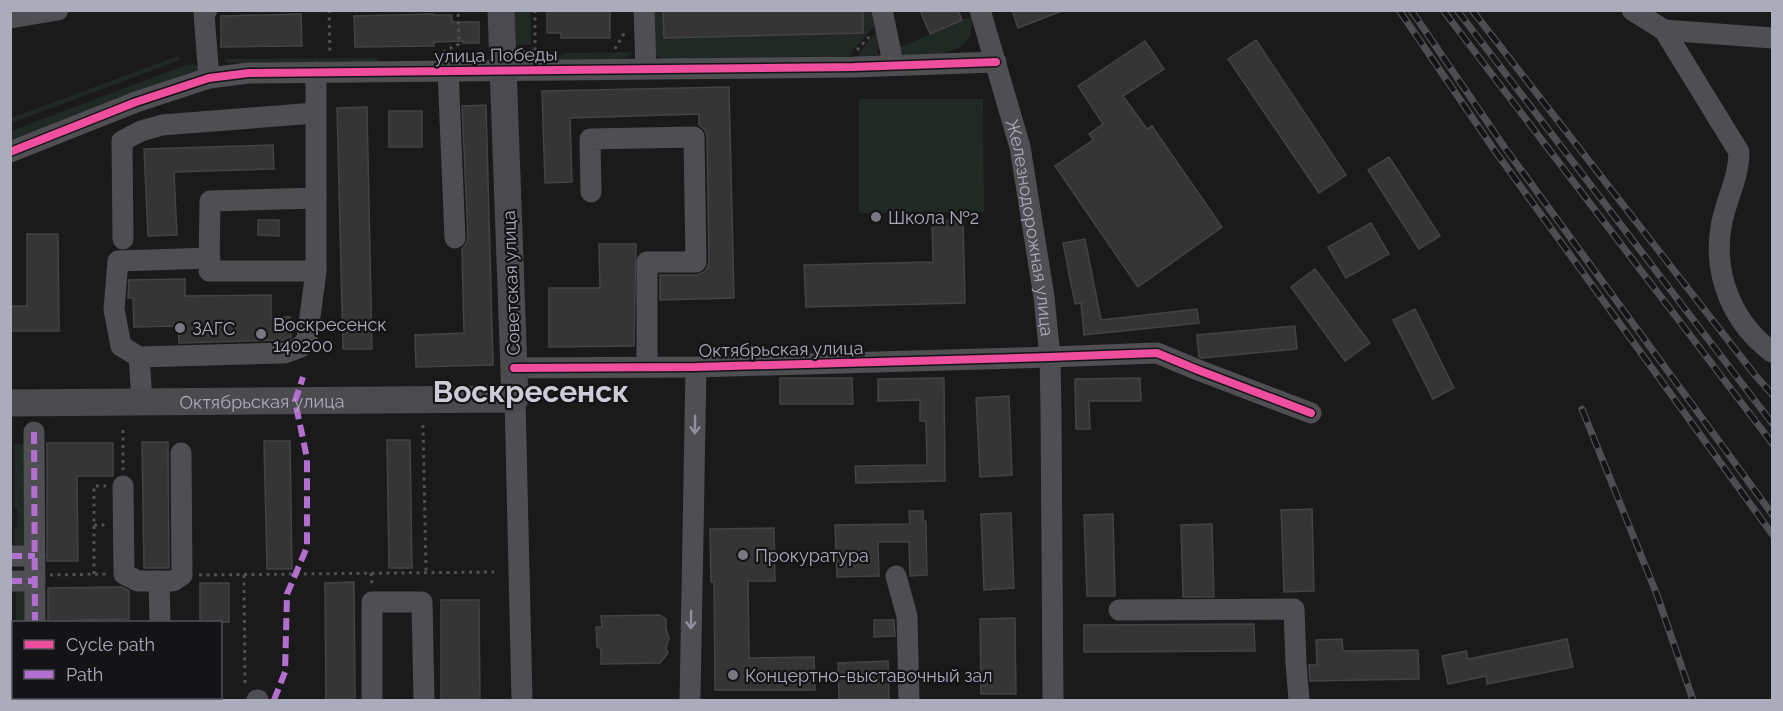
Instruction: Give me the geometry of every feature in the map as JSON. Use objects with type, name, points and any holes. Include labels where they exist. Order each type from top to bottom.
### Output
[{"type":"main road","name":"Советская улица","points":[[501,10],[515,399]]},
{"type":"main road","name":"Октябрьская улица","points":[[10,403],[515,399]]},
{"type":"street","points":[[10,18],[58,10]]},
{"type":"street","points":[[882,10],[891,53],[891,65]]},
{"type":"street","name":"Железнодорожная улица","points":[[980,10],[1020,147],[1044,297],[1050,357],[1053,700]]},
{"type":"street","points":[[1632,10],[1664,30],[1739,152],[1739,168],[1721,226],[1718,258],[1724,287],[1739,318],[1761,343],[1773,352]]},
{"type":"street","points":[[202,12],[209,78]]},
{"type":"street","points":[[637,16],[646,69]]},
{"type":"street","points":[[1664,30],[1773,38]]},
{"type":"street","name":"улица Победы","points":[[10,152],[136,102],[209,78],[249,73],[316,72],[444,62],[503,69],[535,60],[646,69],[996,62]]},
{"type":"street","points":[[444,62],[455,238]]},
{"type":"street","points":[[210,258],[118,261],[114,309],[121,346],[139,357],[285,353],[301,346],[307,339],[316,271],[316,72]]},
{"type":"street","points":[[123,239],[122,141],[141,131],[162,125],[315,113]]},
{"type":"street","points":[[591,192],[590,139],[694,137],[696,262],[647,262],[647,367]]},
{"type":"street","points":[[316,198],[210,201],[210,271],[316,271]]},
{"type":"street","name":"Октябрьская улица","points":[[514,368],[696,367],[1157,353],[1311,413]]},
{"type":"street","points":[[139,357],[142,402]]},
{"type":"street","points":[[690,700],[696,367]]},
{"type":"street","name":"Советская улица","points":[[515,399],[522,700]]},
{"type":"street","points":[[34,432],[35,621]]},
{"type":"street","points":[[123,486],[124,574],[138,581],[173,581],[182,575],[182,453]]},
{"type":"street","points":[[10,556],[35,571]]},
{"type":"street","points":[[10,581],[35,571]]},
{"type":"street","points":[[896,576],[907,616],[909,700]]},
{"type":"street","points":[[159,581],[160,621]]},
{"type":"street","points":[[372,700],[372,602],[422,602],[424,700]]},
{"type":"street","points":[[1119,610],[1294,609],[1299,700]]},
{"type":"street","points":[[10,665],[11,700]]},
{"type":"path","points":[[329,10],[330,55]]},
{"type":"path","points":[[444,62],[459,44],[458,10]]},
{"type":"path","points":[[535,10],[535,60]]},
{"type":"path","points":[[615,49],[637,16]]},
{"type":"path","points":[[522,51],[535,60]]},
{"type":"path","points":[[423,425],[426,572]]},
{"type":"path","points":[[94,486],[94,574]]},
{"type":"path","points":[[35,571],[124,574]]},
{"type":"path","points":[[182,575],[494,572]]},
{"type":"path","points":[[244,574],[246,692],[258,700]]},
{"type":"shaded area","points":[[650,10],[663,11],[664,37],[862,33],[863,11],[875,11],[876,24],[851,53],[851,56],[662,59],[653,52]]},
{"type":"shaded area","points":[[512,11],[531,11],[531,45],[513,45]]},
{"type":"shaded area","points":[[972,16],[971,33],[966,42],[951,51],[905,55],[898,48]]},
{"type":"shaded area","points":[[877,31],[878,55],[859,56],[859,53]]},
{"type":"shaded area","points":[[564,53],[633,53],[622,59],[555,59]]},
{"type":"shaded area","points":[[178,56],[180,60],[11,123],[11,118]]},
{"type":"shaded area","points":[[379,58],[379,62],[226,63],[226,59]]},
{"type":"shaded area","points":[[195,64],[198,67],[197,72],[11,140],[11,131],[186,65]]},
{"type":"shaded area","points":[[859,99],[983,99],[984,212],[859,213]]},
{"type":"shaded area","points":[[14,444],[28,444],[29,547],[15,548],[14,527],[17,527],[17,508],[14,507]]},
{"type":"shaded area","points":[[16,588],[29,588],[29,621],[16,621]]},
{"type":"building","points":[[547,10],[610,10],[610,38],[561,38],[561,33],[547,33]]},
{"type":"building","points":[[663,10],[863,10],[863,33],[664,38]]},
{"type":"building","points":[[920,10],[958,10],[962,20],[930,34]]},
{"type":"building","points":[[1012,10],[1062,10],[1062,11],[1018,28]]},
{"type":"building","points":[[301,14],[302,46],[221,47],[221,16]]},
{"type":"building","points":[[452,15],[452,22],[479,22],[479,43],[463,43],[463,41],[434,42],[434,46],[355,47],[354,16]]},
{"type":"building","points":[[1256,40],[1346,175],[1319,193],[1228,59]]},
{"type":"building","points":[[1145,41],[1164,69],[1123,96],[1147,129],[1152,126],[1222,227],[1138,287],[1055,166],[1093,140],[1089,134],[1103,124],[1078,86]]},
{"type":"building","points":[[729,87],[734,298],[660,300],[660,275],[697,275],[707,269],[709,262],[707,137],[705,130],[699,125],[699,114],[570,118],[572,182],[545,183],[542,91]]},
{"type":"building","points":[[486,105],[493,365],[416,367],[415,335],[464,333],[462,249],[468,237],[462,106]]},
{"type":"building","points":[[367,107],[372,349],[343,349],[337,108]]},
{"type":"building","points":[[389,111],[422,111],[422,147],[389,147]]},
{"type":"building","points":[[273,145],[274,169],[174,172],[177,235],[148,236],[144,149]]},
{"type":"building","points":[[1389,157],[1440,236],[1419,249],[1368,170]]},
{"type":"building","points":[[258,220],[279,220],[279,236],[258,235]]},
{"type":"building","points":[[963,220],[965,303],[806,307],[804,265],[933,262],[932,221]]},
{"type":"building","points":[[1371,223],[1389,254],[1346,278],[1328,247]]},
{"type":"building","points":[[27,234],[58,234],[59,331],[10,331],[10,306],[27,306]]},
{"type":"building","points":[[1085,239],[1101,320],[1197,309],[1199,323],[1084,335],[1081,303],[1075,304],[1063,243]]},
{"type":"building","points":[[599,244],[636,244],[634,346],[549,347],[549,288],[600,288]]},
{"type":"building","points":[[1315,269],[1370,343],[1345,361],[1291,287]]},
{"type":"building","points":[[185,279],[185,296],[271,295],[271,317],[290,317],[291,337],[283,340],[179,343],[178,326],[134,327],[133,298],[128,298],[129,280]]},
{"type":"building","points":[[1415,309],[1454,388],[1433,399],[1393,320]]},
{"type":"building","points":[[1295,326],[1297,349],[1199,357],[1197,335]]},
{"type":"building","points":[[780,378],[852,378],[853,404],[780,404]]},
{"type":"building","points":[[944,378],[945,481],[856,483],[855,466],[927,465],[926,421],[920,421],[920,400],[878,401],[878,379]]},
{"type":"building","points":[[1140,378],[1141,401],[1089,401],[1090,429],[1076,429],[1075,379]]},
{"type":"building","points":[[1009,396],[1012,475],[980,477],[976,398]]},
{"type":"building","points":[[387,440],[410,440],[412,568],[389,568]]},
{"type":"building","points":[[264,441],[290,441],[292,569],[267,569]]},
{"type":"building","points":[[142,442],[168,442],[169,568],[144,568]]},
{"type":"building","points":[[47,443],[113,443],[113,476],[77,476],[78,561],[47,561]]},
{"type":"building","points":[[1312,509],[1314,591],[1284,592],[1281,510]]},
{"type":"building","points":[[909,511],[923,511],[923,521],[926,521],[927,575],[910,576],[909,542],[878,542],[879,576],[837,577],[835,525],[910,524]]},
{"type":"building","points":[[1011,513],[1014,588],[984,590],[981,514]]},
{"type":"building","points":[[1113,514],[1115,596],[1087,596],[1084,515]]},
{"type":"building","points":[[1212,524],[1214,597],[1183,597],[1181,525]]},
{"type":"building","points":[[774,528],[775,581],[748,581],[749,658],[814,657],[815,690],[715,690],[714,582],[711,582],[710,529]]},
{"type":"building","points":[[354,582],[355,700],[326,700],[325,583]]},
{"type":"building","points":[[200,583],[229,583],[229,622],[200,621]]},
{"type":"building","points":[[122,587],[129,591],[129,619],[48,621],[48,588]]},
{"type":"building","points":[[441,600],[479,600],[480,700],[441,700]]},
{"type":"building","points":[[660,615],[666,619],[669,638],[666,648],[668,653],[660,663],[601,664],[601,649],[597,647],[596,627],[602,627],[601,616]]},
{"type":"building","points":[[1015,618],[1016,694],[981,694],[980,619]]},
{"type":"building","points":[[874,620],[894,620],[895,636],[874,637]]},
{"type":"building","points":[[1254,624],[1255,651],[1084,652],[1084,625]]},
{"type":"building","points":[[1342,639],[1343,651],[1418,650],[1419,679],[1310,681],[1309,665],[1317,665],[1316,640]]},
{"type":"building","points":[[1567,639],[1573,667],[1487,684],[1486,676],[1448,684],[1442,656],[1466,651],[1468,659]]},
{"type":"building","points":[[888,661],[889,699],[839,700],[838,663]]},
{"type":"railway","points":[[1399,10],[1495,151],[1772,534]]},
{"type":"railway","points":[[1411,10],[1505,148],[1772,514]]},
{"type":"railway","points":[[1443,10],[1772,443]]},
{"type":"railway","points":[[1457,10],[1772,423]]},
{"type":"railway","points":[[1472,10],[1772,394]]},
{"type":"railway","points":[[1582,409],[1657,595],[1693,700]]},
{"type":"marked path","points":[[274,700],[285,672],[287,594],[307,547],[307,458],[295,401],[303,377]]},
{"type":"marked path","points":[[34,432],[35,621]]},
{"type":"marked path","points":[[10,556],[35,556]]},
{"type":"marked path","points":[[10,581],[35,581]]},
{"type":"marked path","points":[[10,665],[11,700]]},
{"type":"cycle path","points":[[10,152],[136,102],[209,78],[249,73],[854,67],[996,62]]},
{"type":"cycle path","points":[[514,368],[696,367],[1157,353],[1311,413]]},
{"type":"place","name":"Школа №2","points":[[876,217]]},
{"type":"place","name":"ЗАГС","points":[[180,328]]},
{"type":"place","name":"Воскресенск 140200","points":[[261,334]]},
{"type":"place","name":"Прокуратура","points":[[743,555]]},
{"type":"place","name":"Концертно-выставочный зал","points":[[733,675]]},
{"type":"district","name":"Воскресенск","points":[[531,391]]}]
